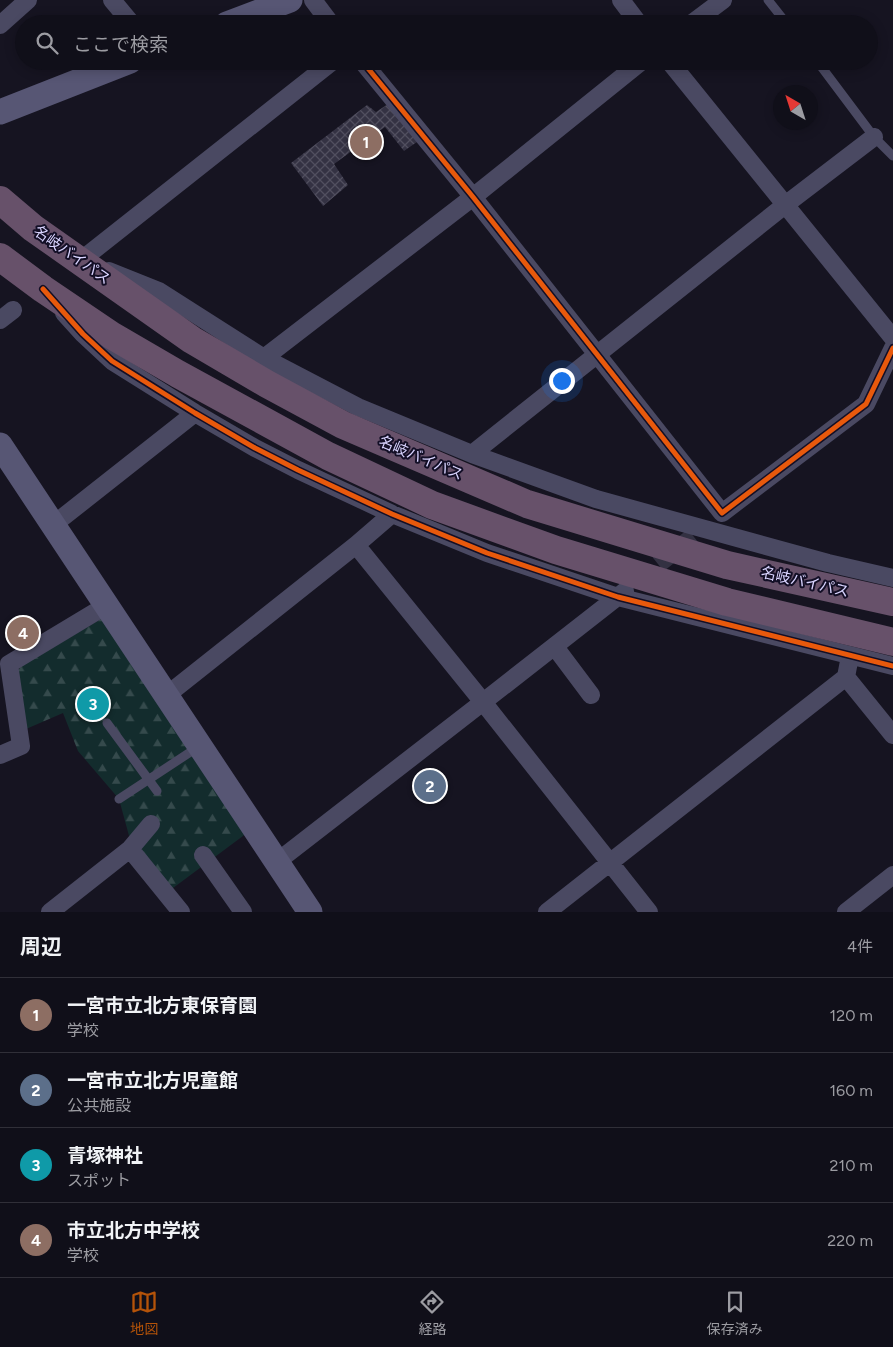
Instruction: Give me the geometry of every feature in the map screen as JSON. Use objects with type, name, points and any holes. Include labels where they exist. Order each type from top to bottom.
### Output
[{"type":"highway","name":"名岐バイパス","points":[[0,200],[33,228],[192,340],[267,384],[343,425],[527,504],[728,564],[893,602]]},
{"type":"highway","points":[[0,257],[43,289],[112,335],[178,374],[328,456],[432,505],[556,550],[727,602],[893,642]]},
{"type":"street","points":[[0,25],[28,0]]},
{"type":"street","points":[[112,0],[124,15]]},
{"type":"street","points":[[251,15],[290,0]]},
{"type":"street","points":[[313,0],[324,15]]},
{"type":"street","points":[[621,0],[632,15]]},
{"type":"street","points":[[703,15],[723,0]]},
{"type":"street","points":[[0,112],[107,70]]},
{"type":"street","points":[[80,261],[322,70]]},
{"type":"street","points":[[369,70],[722,513]]},
{"type":"street","points":[[264,358],[472,197],[631,70]]},
{"type":"street","points":[[675,70],[893,338]]},
{"type":"street","points":[[472,454],[874,137]]},
{"type":"street","points":[[80,261],[159,290],[264,358],[358,407],[472,454],[596,498],[699,531],[893,578]]},
{"type":"street","points":[[43,289],[83,334],[112,360],[195,413],[289,465],[392,514],[487,553],[622,594],[893,666]]},
{"type":"street","points":[[699,531],[866,404],[893,348]]},
{"type":"street","points":[[53,525],[195,413]]},
{"type":"street","points":[[0,445],[278,861],[310,912]]},
{"type":"street","points":[[167,696],[392,514]]},
{"type":"street","points":[[356,545],[484,702],[649,912]]},
{"type":"street","points":[[278,861],[622,594]]},
{"type":"street","points":[[0,755],[20,746],[9,664],[107,605]]},
{"type":"street","points":[[555,647],[591,695]]},
{"type":"street","points":[[548,912],[846,677],[850,656]]},
{"type":"street","points":[[846,677],[893,735]]},
{"type":"street","points":[[50,912],[130,849],[151,824]]},
{"type":"street","points":[[130,849],[181,912]]},
{"type":"street","points":[[203,855],[242,912]]},
{"type":"street","points":[[846,912],[893,875]]},
{"type":"lane","points":[[768,0],[780,15]]},
{"type":"lane","points":[[824,70],[874,137],[893,156]]},
{"type":"lane","points":[[107,723],[157,791]]},
{"type":"lane","points":[[119,799],[200,745]]},
{"type":"green space","points":[[101,619],[247,833],[169,891],[131,843],[119,799],[78,751],[63,713],[26,729],[17,673],[21,666]]},
{"type":"building","points":[[394,100],[424,137],[404,151],[385,127],[334,164],[348,185],[323,206],[291,163],[367,105],[376,112]]},
{"type":"tunnel","points":[[637,581],[695,535]]},
{"type":"cycle path","points":[[369,70],[473,197],[722,513],[866,404],[893,348]]},
{"type":"cycle path","points":[[43,289],[83,334],[112,361],[255,448],[392,514],[487,553],[618,597],[893,666]]},
{"type":"place","name":"一宮市立北方東保育園","points":[[366,142]]},
{"type":"place","name":"市立北方中学校","points":[[23,633]]},
{"type":"place","name":"青塚神社","points":[[93,704]]},
{"type":"place","name":"一宮市立北方児童館","points":[[430,786]]}]
